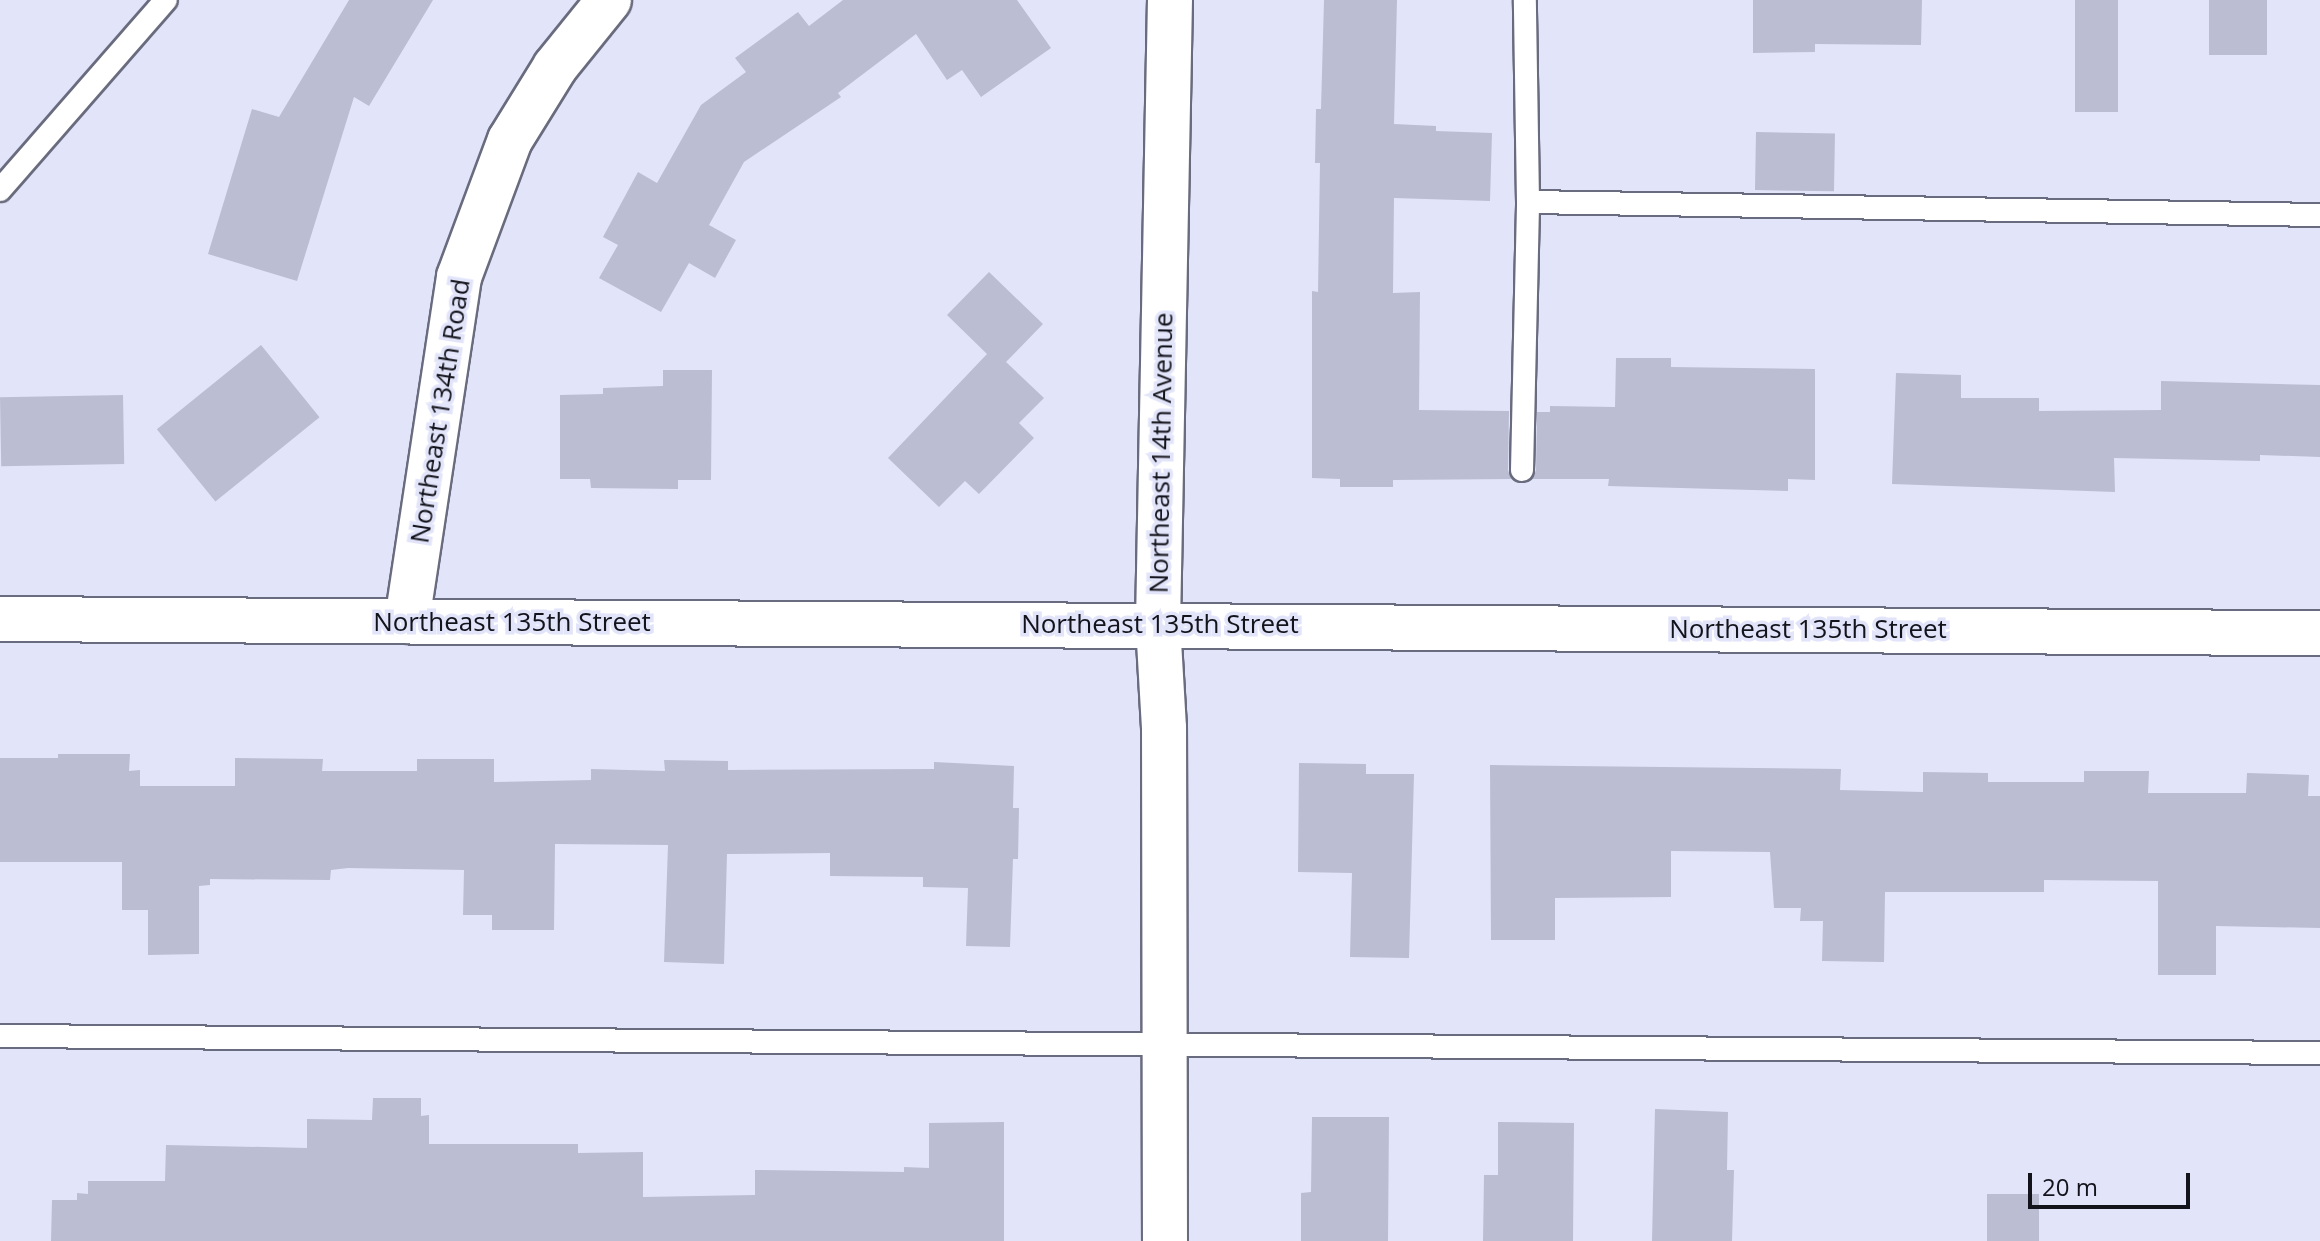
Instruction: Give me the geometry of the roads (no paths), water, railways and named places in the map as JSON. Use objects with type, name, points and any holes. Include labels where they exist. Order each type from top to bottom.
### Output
[{"type":"main road","name":"Northeast 134th Road","points":[[407,621],[459,277],[510,140],[555,67],[609,0]]},
{"type":"main road","name":"Northeast 14th Avenue","points":[[1165,1241],[1164,728],[1158,624],[1170,0]]},
{"type":"main road","name":"Northeast 135th Street","points":[[0,619],[2320,633]]},
{"type":"lane","points":[[0,190],[166,0]]},
{"type":"lane","points":[[1522,470],[1528,202],[1525,0]]},
{"type":"lane","points":[[1528,202],[2320,215]]},
{"type":"lane","points":[[0,1036],[2320,1053]]}]
